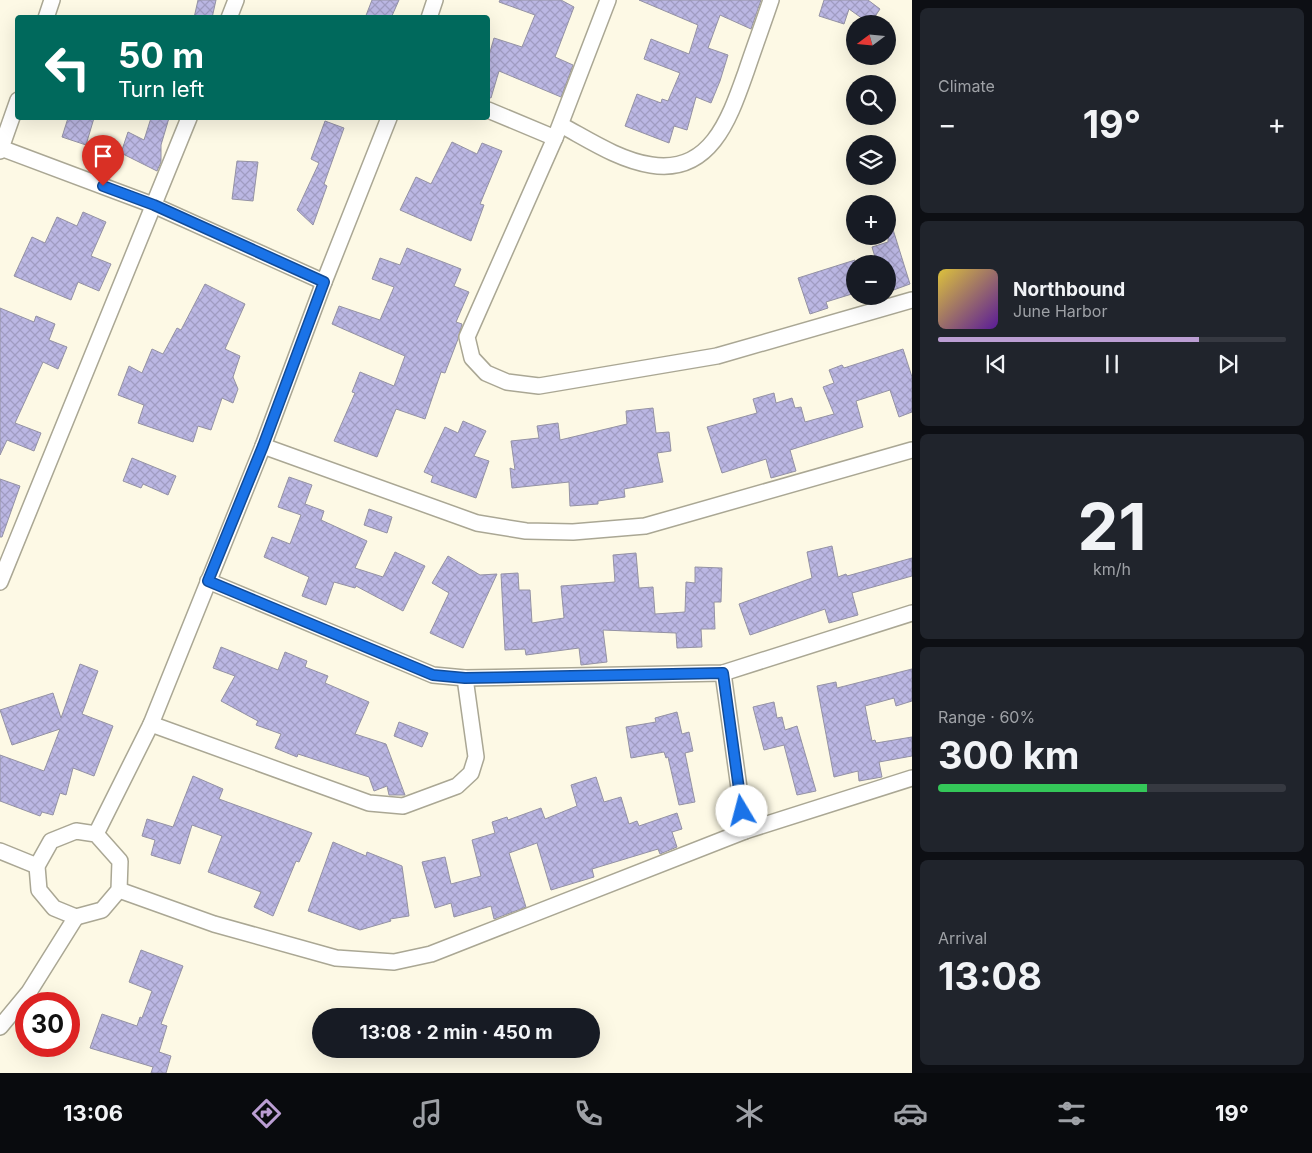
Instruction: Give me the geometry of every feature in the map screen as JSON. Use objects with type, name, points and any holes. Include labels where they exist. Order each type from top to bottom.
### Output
[{"type":"street","points":[[47,15],[52,0]]},
{"type":"street","points":[[230,15],[236,0]]},
{"type":"street","points":[[429,15],[435,0]]},
{"type":"street","points":[[608,0],[558,131],[467,337],[472,358],[486,374],[507,382],[539,386],[625,373],[717,356],[912,300]]},
{"type":"street","points":[[490,111],[558,131],[615,154],[649,165],[667,166],[682,164],[697,157],[711,146],[730,116],[771,0]]},
{"type":"street","points":[[15,109],[1,150],[154,205],[324,282]]},
{"type":"street","points":[[0,582],[188,120]]},
{"type":"street","points":[[96,834],[151,724],[263,446],[324,282],[388,120]]},
{"type":"street","points":[[263,446],[477,523],[526,531],[573,532],[645,526],[912,450]]},
{"type":"street","points":[[208,581],[433,675],[465,678],[723,673],[912,613]]},
{"type":"street","points":[[723,673],[745,831]]},
{"type":"street","points":[[151,724],[369,803],[403,806],[457,786],[471,773],[476,757],[465,678]]},
{"type":"street","points":[[119,890],[214,924],[336,958],[394,962],[431,954],[745,831],[912,778]]},
{"type":"street","points":[[76,831],[96,834],[120,861],[119,890],[102,910],[76,917],[54,908],[39,890],[37,866],[51,842],[76,831]]},
{"type":"street","points":[[0,851],[37,866]]},
{"type":"street","points":[[0,1027],[29,992],[76,917]]},
{"type":"building","points":[[198,0],[216,0],[213,15],[195,15]]},
{"type":"building","points":[[372,0],[399,0],[392,15],[366,15]]},
{"type":"building","points":[[500,0],[561,0],[574,7],[555,57],[573,65],[561,97],[499,71],[490,98],[490,52],[494,38],[522,47],[535,15],[499,2]]},
{"type":"building","points":[[639,0],[761,0],[751,29],[720,15],[708,48],[728,55],[720,81],[711,103],[696,97],[687,130],[674,126],[669,143],[625,126],[637,94],[661,103],[662,99],[668,101],[680,73],[644,59],[651,39],[689,54],[698,25]]},
{"type":"building","points":[[824,0],[868,0],[880,9],[876,15],[857,15],[849,9],[844,24],[819,16]]},
{"type":"building","points":[[67,120],[93,120],[86,145],[62,137]]},
{"type":"building","points":[[150,120],[168,120],[161,145],[161,162],[157,171],[121,153],[128,132],[144,140]]},
{"type":"building","points":[[325,121],[344,128],[324,184],[327,186],[313,225],[297,210],[319,163],[311,159]]},
{"type":"building","points":[[452,142],[477,154],[482,143],[502,151],[480,204],[484,205],[471,241],[400,210],[416,177],[431,184]]},
{"type":"building","points":[[237,161],[258,162],[253,201],[232,199]]},
{"type":"building","points":[[83,212],[106,222],[91,256],[111,264],[99,291],[78,282],[71,300],[14,276],[32,237],[45,243],[57,217],[77,226]]},
{"type":"building","points":[[896,239],[910,284],[896,289],[896,255],[874,255],[872,247],[896,245]]},
{"type":"building","points":[[407,248],[461,269],[454,286],[469,292],[456,322],[462,324],[458,339],[445,373],[441,372],[425,419],[396,409],[377,457],[334,441],[355,393],[352,392],[360,372],[394,386],[405,356],[332,324],[339,306],[380,320],[394,287],[372,279],[380,258],[400,265]]},
{"type":"building","points":[[846,263],[846,296],[826,302],[828,308],[810,314],[798,278]]},
{"type":"building","points":[[205,284],[245,304],[225,349],[240,356],[233,377],[238,389],[233,403],[222,398],[211,430],[198,426],[193,442],[138,423],[144,405],[118,395],[129,366],[142,373],[152,349],[163,354],[177,328],[181,330]]},
{"type":"building","points":[[0,308],[34,322],[36,316],[55,324],[49,340],[67,347],[58,369],[43,362],[15,423],[41,433],[34,451],[7,440],[0,455]]},
{"type":"building","points":[[903,349],[912,377],[912,412],[899,417],[890,390],[856,401],[863,427],[790,450],[796,471],[771,478],[766,459],[722,473],[707,427],[757,413],[753,399],[774,393],[776,403],[792,398],[795,408],[801,407],[805,422],[834,414],[823,387],[834,383],[829,370],[842,365],[844,368]]},
{"type":"building","points":[[653,408],[656,433],[669,432],[671,451],[657,453],[663,482],[624,489],[625,497],[598,501],[598,504],[570,506],[569,482],[512,488],[510,468],[515,470],[511,441],[539,438],[537,426],[558,423],[560,440],[627,424],[626,411]]},
{"type":"building","points":[[463,421],[486,431],[474,456],[489,461],[476,498],[431,482],[433,476],[424,472],[445,427],[458,433]]},
{"type":"building","points":[[132,458],[176,476],[168,495],[143,484],[141,488],[123,481]]},
{"type":"building","points":[[289,477],[312,485],[305,504],[324,511],[321,520],[367,541],[355,568],[383,577],[395,552],[425,566],[403,611],[356,586],[355,588],[334,582],[326,605],[302,596],[309,577],[264,557],[272,537],[290,544],[301,515],[278,507]]},
{"type":"building","points":[[0,479],[20,486],[2,537],[0,537]]},
{"type":"building","points":[[369,509],[392,517],[387,533],[364,525]]},
{"type":"building","points":[[832,546],[838,577],[912,558],[912,576],[852,593],[858,615],[829,623],[825,609],[750,635],[739,604],[812,578],[807,552]]},
{"type":"building","points":[[636,553],[639,588],[653,587],[655,614],[685,612],[686,582],[695,583],[695,567],[722,568],[721,602],[714,602],[715,629],[701,629],[702,647],[677,648],[676,633],[603,630],[607,662],[581,665],[579,648],[526,655],[525,649],[505,650],[501,574],[518,573],[519,590],[530,590],[532,623],[564,618],[561,586],[615,582],[613,555]]},
{"type":"building","points":[[448,556],[480,575],[497,574],[463,648],[430,633],[449,593],[432,583]]},
{"type":"building","points":[[221,647],[278,670],[285,652],[307,661],[305,667],[328,676],[325,683],[369,702],[355,734],[386,744],[405,795],[389,795],[387,786],[374,791],[369,777],[298,754],[297,757],[275,748],[281,734],[256,725],[258,721],[221,701],[235,676],[213,668]]},
{"type":"building","points":[[80,664],[98,671],[82,714],[113,726],[94,776],[73,768],[66,795],[60,793],[53,815],[42,812],[40,816],[0,801],[0,755],[44,771],[60,729],[12,745],[0,710],[53,693],[61,718]]},
{"type":"building","points":[[912,669],[912,701],[896,706],[894,698],[865,706],[872,741],[875,740],[876,743],[912,737],[912,756],[879,762],[882,777],[859,781],[858,771],[834,777],[817,686],[836,682],[837,688]]},
{"type":"building","points":[[774,702],[777,718],[782,717],[785,730],[797,726],[816,791],[797,795],[784,745],[764,750],[753,707]]},
{"type":"building","points":[[677,712],[682,734],[689,732],[693,751],[685,753],[695,802],[679,805],[668,757],[666,758],[664,752],[631,758],[626,727],[656,722],[655,718]]},
{"type":"building","points":[[399,722],[428,733],[422,747],[394,736]]},
{"type":"building","points":[[193,776],[223,789],[219,799],[312,833],[299,862],[296,861],[273,916],[254,907],[261,892],[208,872],[222,836],[192,825],[180,864],[151,855],[155,840],[142,836],[147,819],[173,827]]},
{"type":"building","points":[[596,777],[604,802],[621,797],[629,824],[637,821],[639,826],[677,813],[682,829],[672,832],[677,847],[660,854],[658,849],[592,869],[594,877],[551,890],[537,843],[509,853],[526,907],[494,919],[491,906],[454,917],[451,903],[435,908],[422,862],[445,857],[451,884],[481,876],[472,840],[495,833],[492,822],[507,817],[508,820],[541,808],[545,819],[577,806],[571,785]]},
{"type":"building","points":[[333,842],[366,856],[367,852],[402,866],[409,916],[390,919],[391,921],[360,930],[308,911]]},
{"type":"building","points":[[141,950],[183,966],[161,1024],[167,1026],[159,1052],[171,1056],[166,1073],[151,1073],[153,1067],[90,1048],[102,1014],[137,1026],[140,1017],[142,1018],[152,991],[129,982]]},
{"type":"route","points":[[103,186],[154,205],[324,282],[263,446],[208,581],[433,675],[465,678],[723,673],[742,811]]}]
